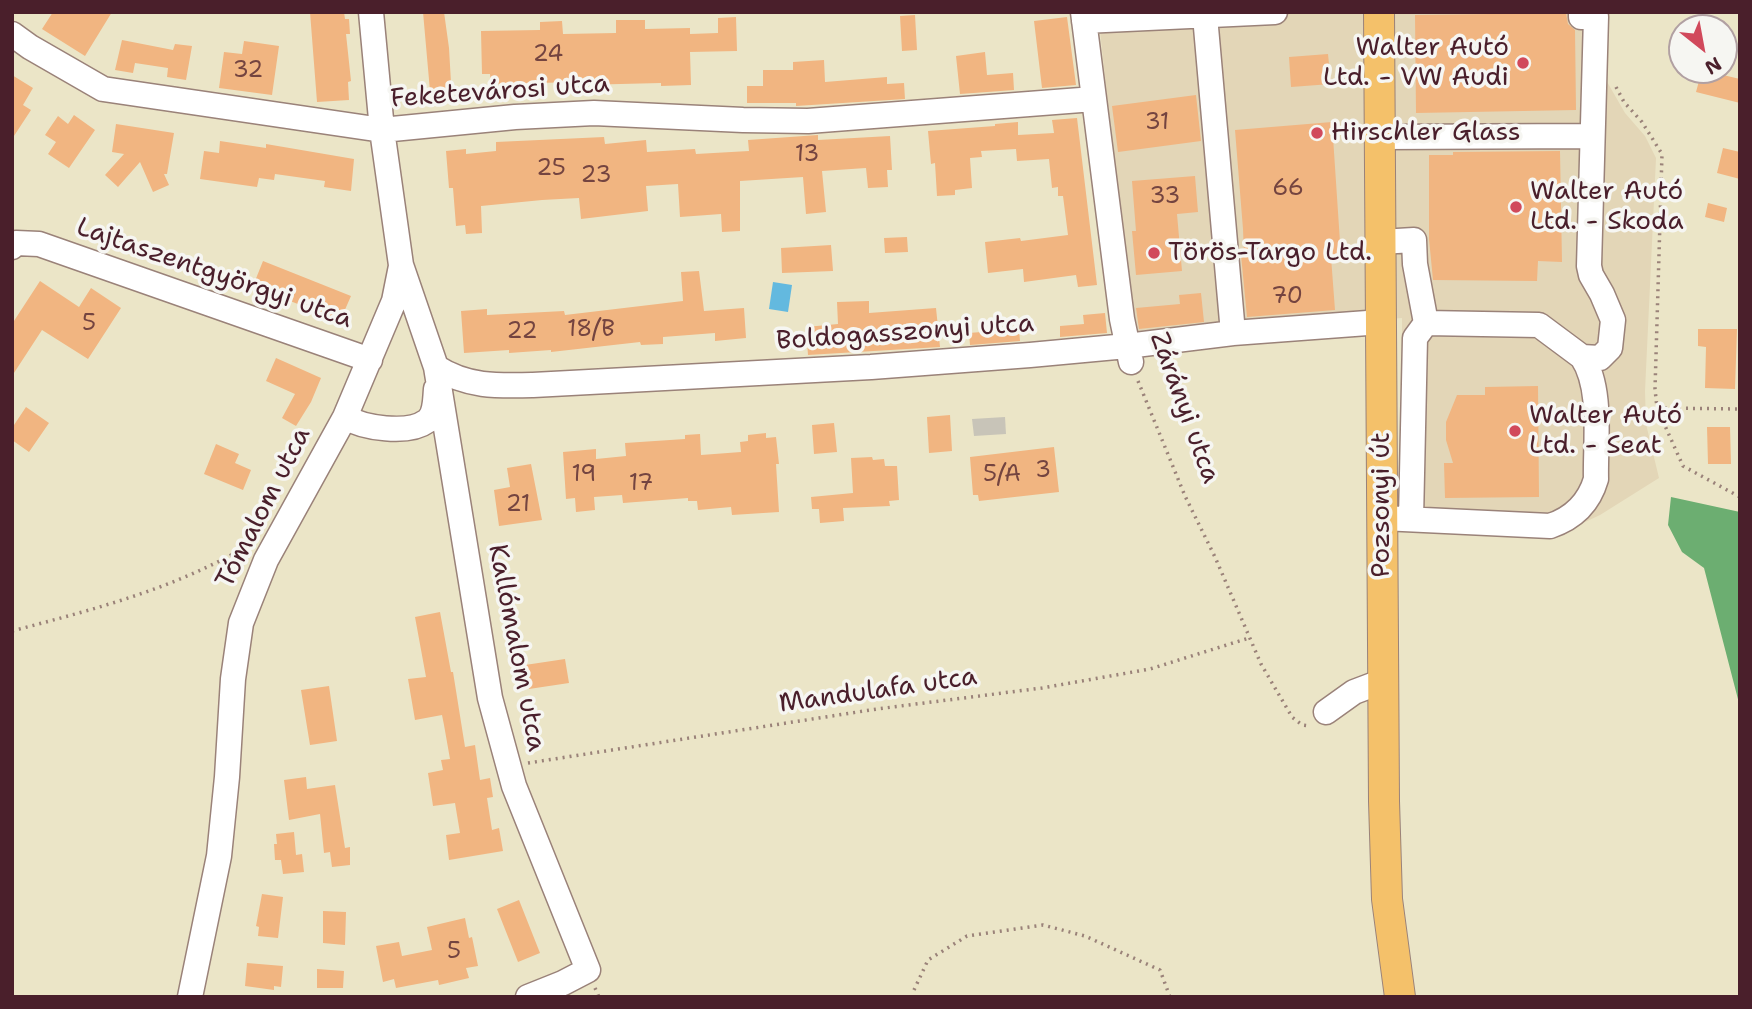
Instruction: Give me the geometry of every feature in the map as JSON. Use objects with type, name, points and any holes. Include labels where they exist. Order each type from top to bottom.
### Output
[{"type":"main road","name":"Pozsonyi út","points":[[1379,12],[1387,899],[1400,997]]},
{"type":"street","name":"Tómalom utca","points":[[371,12],[382,131],[401,265],[436,367]]},
{"type":"street","points":[[1084,17],[1205,16],[1275,12]]},
{"type":"street","points":[[1581,12],[1581,17],[1595,17],[1589,266],[1591,275],[1611,311],[1613,331],[1610,348],[1605,354],[1594,359],[1582,358]]},
{"type":"street","points":[[1205,16],[1233,333]]},
{"type":"street","name":"Zárányi utca","points":[[1084,17],[1129,355]]},
{"type":"street","name":"Feketevárosi utca","points":[[12,34],[90,83],[111,92],[382,131],[515,117],[594,113],[808,121],[1094,99]]},
{"type":"street","points":[[1379,145],[1592,136]]},
{"type":"street","points":[[1379,145],[1440,148]]},
{"type":"street","points":[[1380,242],[1414,240],[1415,264],[1426,323],[1415,338],[1412,519]]},
{"type":"street","name":"Lajtaszentgyörgyi utca","points":[[12,247],[16,243],[39,244],[370,360]]},
{"type":"street","name":"Tómalom utca","points":[[190,997],[219,856],[233,679],[241,623],[261,570],[284,524],[345,417],[394,301],[401,265]]},
{"type":"street","name":"Boldogasszonyi utca","points":[[436,367],[451,377],[492,386],[1129,355],[1233,333],[1381,322]]},
{"type":"street","points":[[1382,518],[1550,526],[1579,510],[1596,479],[1595,390],[1588,366],[1582,358],[1539,324],[1426,323]]},
{"type":"street","points":[[345,417],[355,423],[381,428],[412,426],[426,421],[433,413],[436,367]]},
{"type":"street","name":"Kallómalom utca","points":[[436,367],[490,698],[514,786],[588,970],[563,984],[528,997]]},
{"type":"street","points":[[1326,712],[1354,692],[1383,681]]},
{"type":"path","points":[[1612,78],[1624,102],[1642,122],[1662,154],[1655,388],[1657,408],[1683,466],[1740,497]]},
{"type":"path","name":"Zárányi utca","points":[[1129,355],[1185,496],[1276,692],[1297,723],[1311,726],[1326,712]]},
{"type":"path","points":[[1657,408],[1740,410]]},
{"type":"path","points":[[12,631],[130,600],[213,566],[284,524]]},
{"type":"path","name":"Mandulafa utca","points":[[509,766],[877,709],[1042,688],[1150,669],[1249,638]]},
{"type":"path","points":[[915,997],[914,990],[928,960],[967,936],[1043,925],[1084,936],[1160,970],[1170,997]]},
{"type":"shaded area","points":[[1098,12],[1610,12],[1602,73],[1625,113],[1645,136],[1656,158],[1645,391],[1646,424],[1659,478],[1600,515],[1568,530],[1402,530],[1402,318],[1133,338]]},
{"type":"shaded area","points":[[1005,417],[1006,434],[974,436],[972,419]]},
{"type":"green space","points":[[1671,497],[1740,512],[1740,707],[1704,568],[1682,552],[1668,525]]},
{"type":"water","points":[[773,282],[792,285],[788,312],[769,309]]},
{"type":"building","points":[[53,12],[112,12],[85,56],[42,29]]},
{"type":"building","points":[[310,12],[344,12],[345,19],[349,19],[350,34],[346,34],[351,81],[348,82],[349,100],[317,102]]},
{"type":"building","points":[[423,12],[444,12],[452,100],[433,102]]},
{"type":"building","points":[[1566,13],[1568,24],[1575,30],[1576,110],[1416,113],[1415,15]]},
{"type":"building","points":[[915,15],[917,50],[902,51],[900,16]]},
{"type":"building","points":[[736,17],[737,51],[690,52],[691,85],[580,85],[580,82],[491,84],[490,74],[482,74],[481,31],[540,30],[540,22],[562,21],[563,34],[616,33],[616,20],[645,20],[645,29],[690,28],[690,34],[718,33],[718,18]]},
{"type":"building","points":[[1067,17],[1076,85],[1042,88],[1034,21]]},
{"type":"building","points":[[122,40],[173,50],[175,44],[192,46],[186,80],[167,77],[168,68],[135,63],[133,73],[115,70]]},
{"type":"building","points":[[244,41],[279,46],[272,95],[219,88],[224,52],[242,54]]},
{"type":"building","points":[[985,52],[987,75],[1013,73],[1014,90],[960,94],[956,56]]},
{"type":"building","points":[[1328,54],[1331,84],[1291,87],[1289,57]]},
{"type":"building","points":[[824,60],[825,82],[887,77],[887,84],[904,83],[905,99],[796,106],[796,103],[747,103],[747,86],[763,86],[763,70],[793,70],[793,62]]},
{"type":"building","points":[[12,75],[33,88],[23,105],[31,110],[12,139]]},
{"type":"building","points":[[1740,79],[1740,103],[1696,92],[1698,84],[1738,84]]},
{"type":"building","points":[[1196,95],[1201,141],[1118,152],[1112,106]]},
{"type":"building","points":[[74,115],[95,130],[69,168],[48,154],[56,142],[45,135],[58,116],[68,124]]},
{"type":"building","points":[[1077,118],[1097,285],[1078,287],[1076,275],[1024,282],[1023,269],[988,273],[985,242],[1068,235],[1063,196],[1058,196],[1058,187],[1052,188],[1049,159],[1017,161],[1016,149],[981,151],[982,157],[970,158],[972,188],[955,190],[955,195],[937,196],[935,163],[931,164],[928,131],[1018,122],[1018,135],[1054,133],[1052,120]]},
{"type":"building","points":[[1332,122],[1341,257],[1331,257],[1335,310],[1247,317],[1235,130]]},
{"type":"building","points":[[116,124],[174,133],[167,174],[164,174],[169,185],[153,192],[140,162],[118,187],[105,175],[124,154],[112,152]]},
{"type":"building","points":[[818,135],[818,140],[890,136],[892,170],[887,170],[888,187],[868,188],[866,168],[822,171],[826,212],[806,214],[803,177],[740,181],[740,231],[722,232],[721,214],[680,217],[678,184],[646,186],[648,211],[581,219],[579,198],[542,200],[481,206],[482,233],[466,234],[465,225],[456,226],[446,151],[466,149],[466,154],[496,151],[496,142],[604,137],[605,144],[646,140],[647,152],[695,149],[696,154],[749,151],[748,140]]},
{"type":"building","points":[[220,141],[266,148],[266,144],[354,159],[351,191],[324,187],[325,181],[275,174],[274,180],[259,178],[257,187],[200,179],[204,151],[219,153]]},
{"type":"building","points":[[1723,148],[1740,152],[1740,179],[1717,173]]},
{"type":"building","points":[[1560,151],[1562,262],[1538,261],[1537,281],[1433,280],[1429,239],[1429,155],[1453,155],[1453,152]]},
{"type":"building","points":[[1195,176],[1198,212],[1177,214],[1182,271],[1136,275],[1132,231],[1136,231],[1132,181]]},
{"type":"building","points":[[1708,203],[1727,208],[1724,222],[1705,217]]},
{"type":"building","points":[[907,237],[908,252],[885,253],[884,238]]},
{"type":"building","points":[[831,245],[833,271],[782,273],[781,248]]},
{"type":"building","points":[[263,261],[351,296],[340,321],[253,286]]},
{"type":"building","points":[[699,271],[704,311],[744,308],[746,338],[715,341],[715,333],[663,337],[663,344],[641,345],[640,342],[551,352],[509,353],[509,350],[464,353],[461,311],[487,309],[487,315],[564,311],[565,315],[683,301],[681,272]]},
{"type":"building","points":[[40,281],[79,307],[91,288],[121,308],[88,359],[42,330],[12,376],[12,324]]},
{"type":"building","points":[[1201,293],[1204,322],[1139,329],[1136,308],[1180,304],[1179,295]]},
{"type":"building","points":[[869,301],[869,313],[936,308],[940,347],[808,355],[806,327],[838,324],[837,302]]},
{"type":"building","points":[[1105,313],[1107,333],[1060,337],[1060,326],[1084,324],[1083,315]]},
{"type":"building","points":[[1019,329],[1020,341],[970,345],[969,333]]},
{"type":"building","points":[[1698,329],[1737,329],[1735,389],[1705,388],[1706,347],[1698,346]]},
{"type":"building","points":[[276,358],[321,378],[311,402],[296,426],[282,418],[295,394],[266,381]]},
{"type":"building","points":[[1538,386],[1539,497],[1445,498],[1444,463],[1453,463],[1446,440],[1446,422],[1457,395],[1485,395],[1485,387]]},
{"type":"building","points":[[26,407],[49,423],[29,452],[12,440],[12,428]]},
{"type":"building","points":[[950,415],[952,451],[929,453],[927,417]]},
{"type":"building","points":[[834,423],[837,452],[814,454],[812,425]]},
{"type":"building","points":[[1707,427],[1730,427],[1731,464],[1708,464]]},
{"type":"building","points":[[766,433],[766,438],[776,437],[779,512],[732,515],[731,507],[698,510],[697,501],[688,501],[688,498],[623,503],[622,495],[594,497],[595,510],[576,512],[575,498],[566,499],[563,452],[596,449],[596,459],[626,456],[625,443],[685,439],[685,435],[700,434],[701,455],[741,452],[740,442],[748,441],[748,435]]},
{"type":"building","points":[[216,444],[239,454],[235,463],[251,470],[243,490],[204,474]]},
{"type":"building","points":[[1054,447],[1059,492],[979,501],[978,495],[973,495],[970,457]]},
{"type":"building","points":[[872,457],[873,460],[884,459],[885,466],[897,466],[899,500],[889,501],[890,506],[843,508],[844,521],[820,523],[819,509],[812,509],[811,497],[853,493],[851,458]]},
{"type":"building","points":[[531,464],[542,520],[499,526],[494,490],[510,487],[507,468]]},
{"type":"building","points":[[440,612],[465,747],[475,745],[480,780],[490,778],[493,797],[487,798],[492,830],[499,828],[503,851],[449,860],[446,835],[460,833],[455,803],[433,806],[428,773],[443,770],[441,760],[450,759],[442,715],[415,720],[408,679],[426,677],[415,617]]},
{"type":"building","points":[[565,659],[569,683],[529,689],[525,665]]},
{"type":"building","points":[[329,686],[337,741],[310,745],[301,690]]},
{"type":"building","points":[[306,777],[307,789],[335,785],[345,848],[350,847],[350,865],[332,867],[330,852],[324,853],[320,814],[289,820],[284,780]]},
{"type":"building","points":[[294,832],[296,855],[302,854],[304,872],[283,874],[281,860],[275,860],[276,834]]},
{"type":"building","points":[[262,894],[283,897],[278,938],[258,936],[259,927],[256,926]]},
{"type":"building","points":[[519,900],[540,953],[518,962],[497,909]]},
{"type":"building","points":[[323,911],[346,912],[345,945],[323,943]]},
{"type":"building","points":[[465,918],[478,966],[466,968],[469,978],[439,985],[438,980],[396,988],[394,979],[383,982],[376,946],[399,942],[402,956],[432,950],[427,927]]},
{"type":"building","points":[[247,963],[283,966],[281,987],[274,986],[274,990],[245,986]]},
{"type":"building","points":[[317,969],[344,971],[343,988],[317,988]]},
{"type":"place","name":"Walter Autó Ltd. - VW Audi","points":[[1523,63]]},
{"type":"place","name":"Hirschler Glass","points":[[1317,133]]},
{"type":"place","name":"Walter Autó Ltd. - Skoda","points":[[1516,207]]},
{"type":"place","name":"Törös-Targo Ltd.","points":[[1154,253]]},
{"type":"place","name":"Walter Autó Ltd. - Seat","points":[[1515,431]]}]
